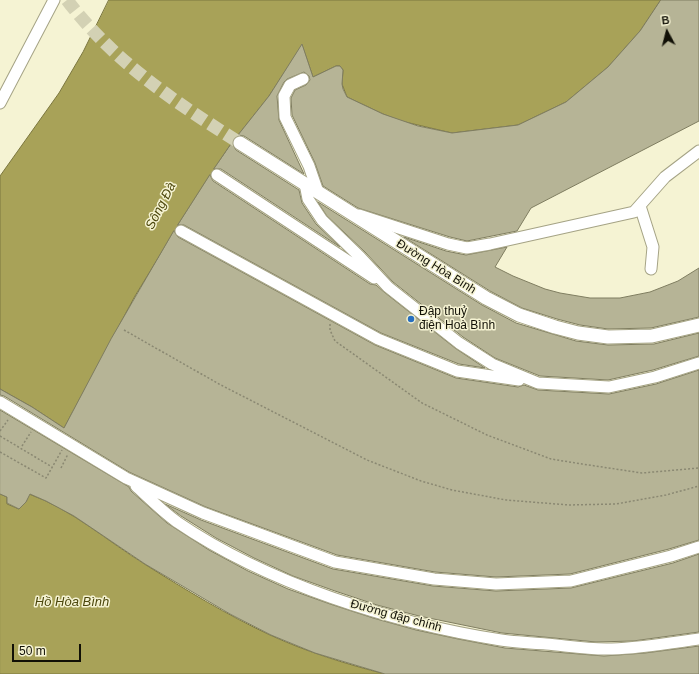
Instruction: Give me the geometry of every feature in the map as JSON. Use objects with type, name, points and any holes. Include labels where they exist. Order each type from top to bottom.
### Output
[{"type":"main road","name":"Đường Hòa Bình","points":[[240,142],[486,298],[519,315],[578,333],[608,337],[652,336],[699,325]]},
{"type":"street","points":[[0,103],[54,0]]},
{"type":"street","points":[[303,79],[290,85],[284,96],[285,117],[309,166],[318,192]]},
{"type":"street","points":[[351,213],[412,231],[432,239],[467,248],[634,212],[665,177],[699,151]]},
{"type":"street","points":[[217,175],[388,287],[459,343],[492,364],[538,383]]},
{"type":"street","points":[[305,184],[308,198],[322,220],[388,287]]},
{"type":"street","points":[[640,206],[653,247],[651,269]]},
{"type":"street","points":[[181,231],[378,339],[457,371],[538,383],[609,387],[655,377],[699,363]]},
{"type":"street","points":[[0,402],[126,478],[203,513],[336,562],[434,579],[496,584],[571,581],[671,556],[699,547]]},
{"type":"street","name":"Đường đập chính","points":[[126,478],[176,521],[236,557],[301,586],[370,611],[437,628],[501,640],[568,646],[611,649],[699,639]]},
{"type":"path","points":[[329,312],[330,330],[336,341],[422,403],[487,435],[551,459],[627,471],[642,473],[699,468]]},
{"type":"path","points":[[124,330],[219,384],[367,460],[421,481],[452,490],[506,500],[569,505],[616,504],[666,495],[699,486]]},
{"type":"path","points":[[0,431],[15,411]]},
{"type":"path","points":[[22,446],[36,424]]},
{"type":"path","points":[[0,436],[53,467]]},
{"type":"path","points":[[0,452],[46,478],[59,456]]},
{"type":"path","points":[[61,468],[64,464]]},
{"type":"water","name":"Sông Đà","points":[[109,0],[661,0],[640,31],[608,67],[566,102],[518,125],[452,133],[401,121],[347,97],[342,84],[343,70],[340,66],[336,66],[313,77],[302,45],[269,96],[231,144],[182,219],[135,296],[64,428],[32,407],[0,389],[0,176],[59,93],[83,52]]},
{"type":"water","name":"Hồ Hòa Bình","points":[[0,494],[7,497],[7,504],[19,509],[26,502],[29,494],[60,508],[176,584],[222,611],[270,635],[327,657],[385,674],[0,674]]},
{"type":"building","points":[[661,0],[699,0],[699,121],[531,208],[517,231],[467,241],[358,208],[323,186],[315,163],[292,115],[291,98],[295,90],[306,85],[310,80],[309,76],[304,72],[287,79],[277,96],[279,120],[304,174],[244,136],[238,135],[269,96],[302,44],[313,77],[336,66],[340,66],[343,70],[343,89],[347,97],[383,114],[418,126],[452,133],[518,125],[566,102],[608,67],[640,31]]},
{"type":"building","points":[[232,143],[236,150],[299,190],[302,203],[316,224],[340,247],[221,169],[214,169]]},
{"type":"building","points":[[210,175],[213,181],[370,284],[376,285],[455,348],[485,368],[459,364],[381,333],[184,225],[178,225]]},
{"type":"building","points":[[318,202],[482,305],[516,323],[576,341],[608,345],[654,344],[699,333],[699,356],[653,370],[608,380],[540,376],[495,358],[463,337],[393,282],[365,252],[327,216]]},
{"type":"building","points":[[174,231],[178,237],[375,345],[456,378],[518,387],[524,385],[538,390],[609,394],[656,384],[699,370],[699,540],[570,574],[496,577],[435,572],[337,555],[206,507],[129,472],[0,395],[0,389],[32,407],[64,428],[111,339]]},
{"type":"building","points":[[404,237],[446,251],[466,255],[507,247],[495,267],[545,289],[590,298],[620,298],[650,292],[678,281],[699,268],[699,317],[651,328],[608,329],[580,325],[557,319],[522,308],[490,291]]},
{"type":"building","points":[[0,410],[129,487],[131,491],[167,523],[209,550],[248,571],[288,589],[373,618],[416,630],[505,648],[604,656],[645,653],[699,646],[699,674],[385,674],[315,653],[271,635],[230,614],[145,564],[74,516],[46,501],[30,494],[26,502],[19,509],[7,503],[7,497],[0,494]]},
{"type":"building","points":[[165,504],[201,520],[333,569],[433,586],[496,591],[571,588],[673,563],[699,554],[699,632],[633,641],[596,642],[502,633],[419,616],[377,605],[293,576],[216,538]]},
{"type":"tunnel","points":[[67,0],[85,22],[125,62],[169,96],[240,143]]},
{"type":"place","name":"Đập thuỷ điện Hoà Bình","points":[[411,319]]}]
